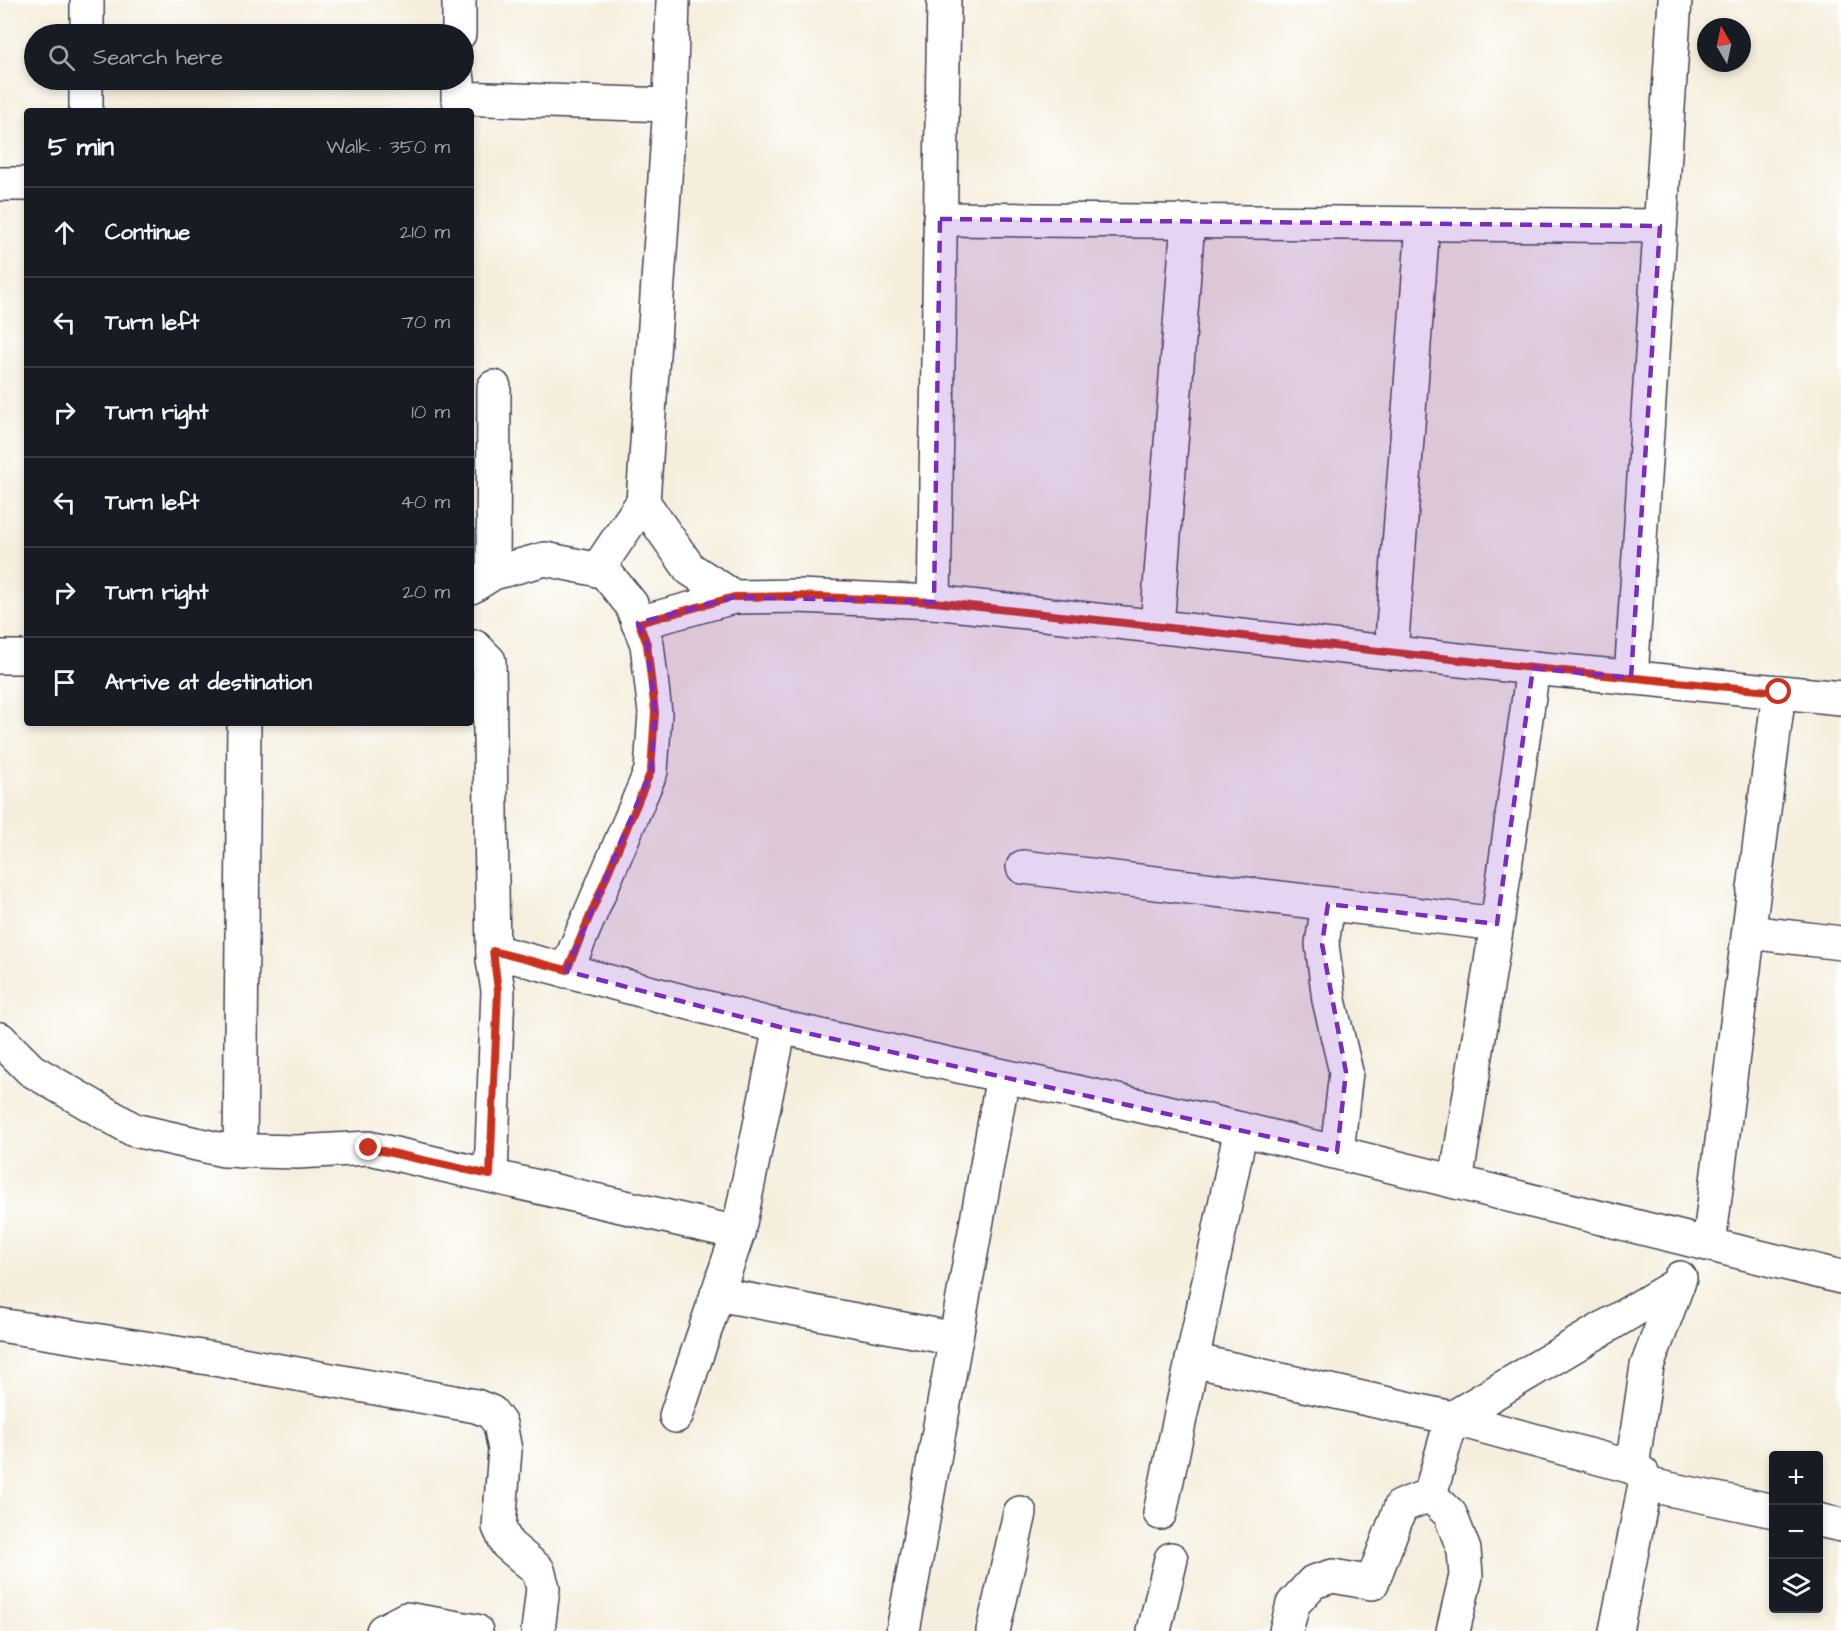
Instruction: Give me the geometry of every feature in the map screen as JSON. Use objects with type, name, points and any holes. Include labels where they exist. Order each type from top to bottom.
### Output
[{"type":"street","points":[[87,0],[87,24]]},
{"type":"street","points":[[459,0],[459,24]]},
{"type":"street","points":[[597,570],[643,502],[670,105],[672,0]]},
{"type":"street","points":[[934,602],[944,0]]},
{"type":"street","points":[[1631,678],[1675,0]]},
{"type":"street","points":[[86,90],[86,108]]},
{"type":"street","points":[[458,90],[458,98],[670,105]]},
{"type":"street","points":[[0,184],[24,184]]},
{"type":"street","points":[[940,219],[1660,226]]},
{"type":"street","points":[[1157,627],[1188,221]]},
{"type":"street","points":[[1391,653],[1423,224]]},
{"type":"street","points":[[494,387],[482,580],[545,559],[604,571],[631,604],[647,644],[655,712],[651,771],[567,970]]},
{"type":"street","points":[[643,502],[690,569],[734,597]]},
{"type":"street","points":[[639,623],[734,597],[798,596],[934,602],[1391,653],[1841,698]]},
{"type":"street","points":[[474,648],[489,661],[493,951],[498,990],[490,1175]]},
{"type":"street","points":[[0,657],[24,657]]},
{"type":"street","points":[[1456,1182],[1497,924],[1533,668]]},
{"type":"street","points":[[1616,1631],[1638,1475],[1647,1366],[1677,1284],[1701,1242],[1749,932],[1779,692]]},
{"type":"street","points":[[240,1151],[244,726]]},
{"type":"street","points":[[1023,867],[1497,924]]},
{"type":"street","points":[[1328,904],[1322,944],[1329,1000],[1346,1072],[1337,1152]]},
{"type":"street","points":[[1749,932],[1841,943]]},
{"type":"street","points":[[493,951],[780,1027],[1241,1129],[1841,1277]]},
{"type":"street","points":[[676,1416],[738,1233],[780,1027]]},
{"type":"street","points":[[0,1039],[31,1070],[134,1130],[223,1150],[297,1152],[369,1148],[738,1233]]},
{"type":"street","points":[[903,1631],[1002,1076]]},
{"type":"street","points":[[1160,1513],[1241,1129]]},
{"type":"street","points":[[1430,1495],[1452,1418],[1677,1284]]},
{"type":"street","points":[[717,1294],[956,1339]]},
{"type":"street","points":[[0,1325],[208,1358],[476,1406],[491,1412],[500,1424],[505,1450],[499,1527],[507,1544],[538,1570],[543,1588],[538,1631]]},
{"type":"street","points":[[1192,1360],[1452,1418],[1638,1475],[1769,1510]]},
{"type":"street","points":[[1286,1631],[1293,1604],[1313,1582],[1333,1576],[1371,1583],[1401,1506],[1430,1495]]},
{"type":"street","points":[[1430,1495],[1450,1514],[1464,1550],[1466,1576],[1453,1631]]},
{"type":"street","points":[[993,1631],[1020,1513]]},
{"type":"street","points":[[1823,1521],[1841,1525]]},
{"type":"street","points":[[1154,1631],[1171,1559]]},
{"type":"street","points":[[383,1631],[406,1619],[476,1631]]},
{"type":"highlighted area","points":[[940,219],[1660,226],[1631,678],[1533,668],[1497,924],[1328,904],[1322,944],[1346,1072],[1337,1152],[780,1027],[566,971],[651,771],[655,713],[647,644],[638,623],[734,597],[934,602]]},
{"type":"route","points":[[369,1148],[490,1175],[498,990],[493,951],[567,970],[651,771],[655,712],[647,644],[639,623],[734,597],[798,596],[934,602],[1533,668],[1779,692]]}]
